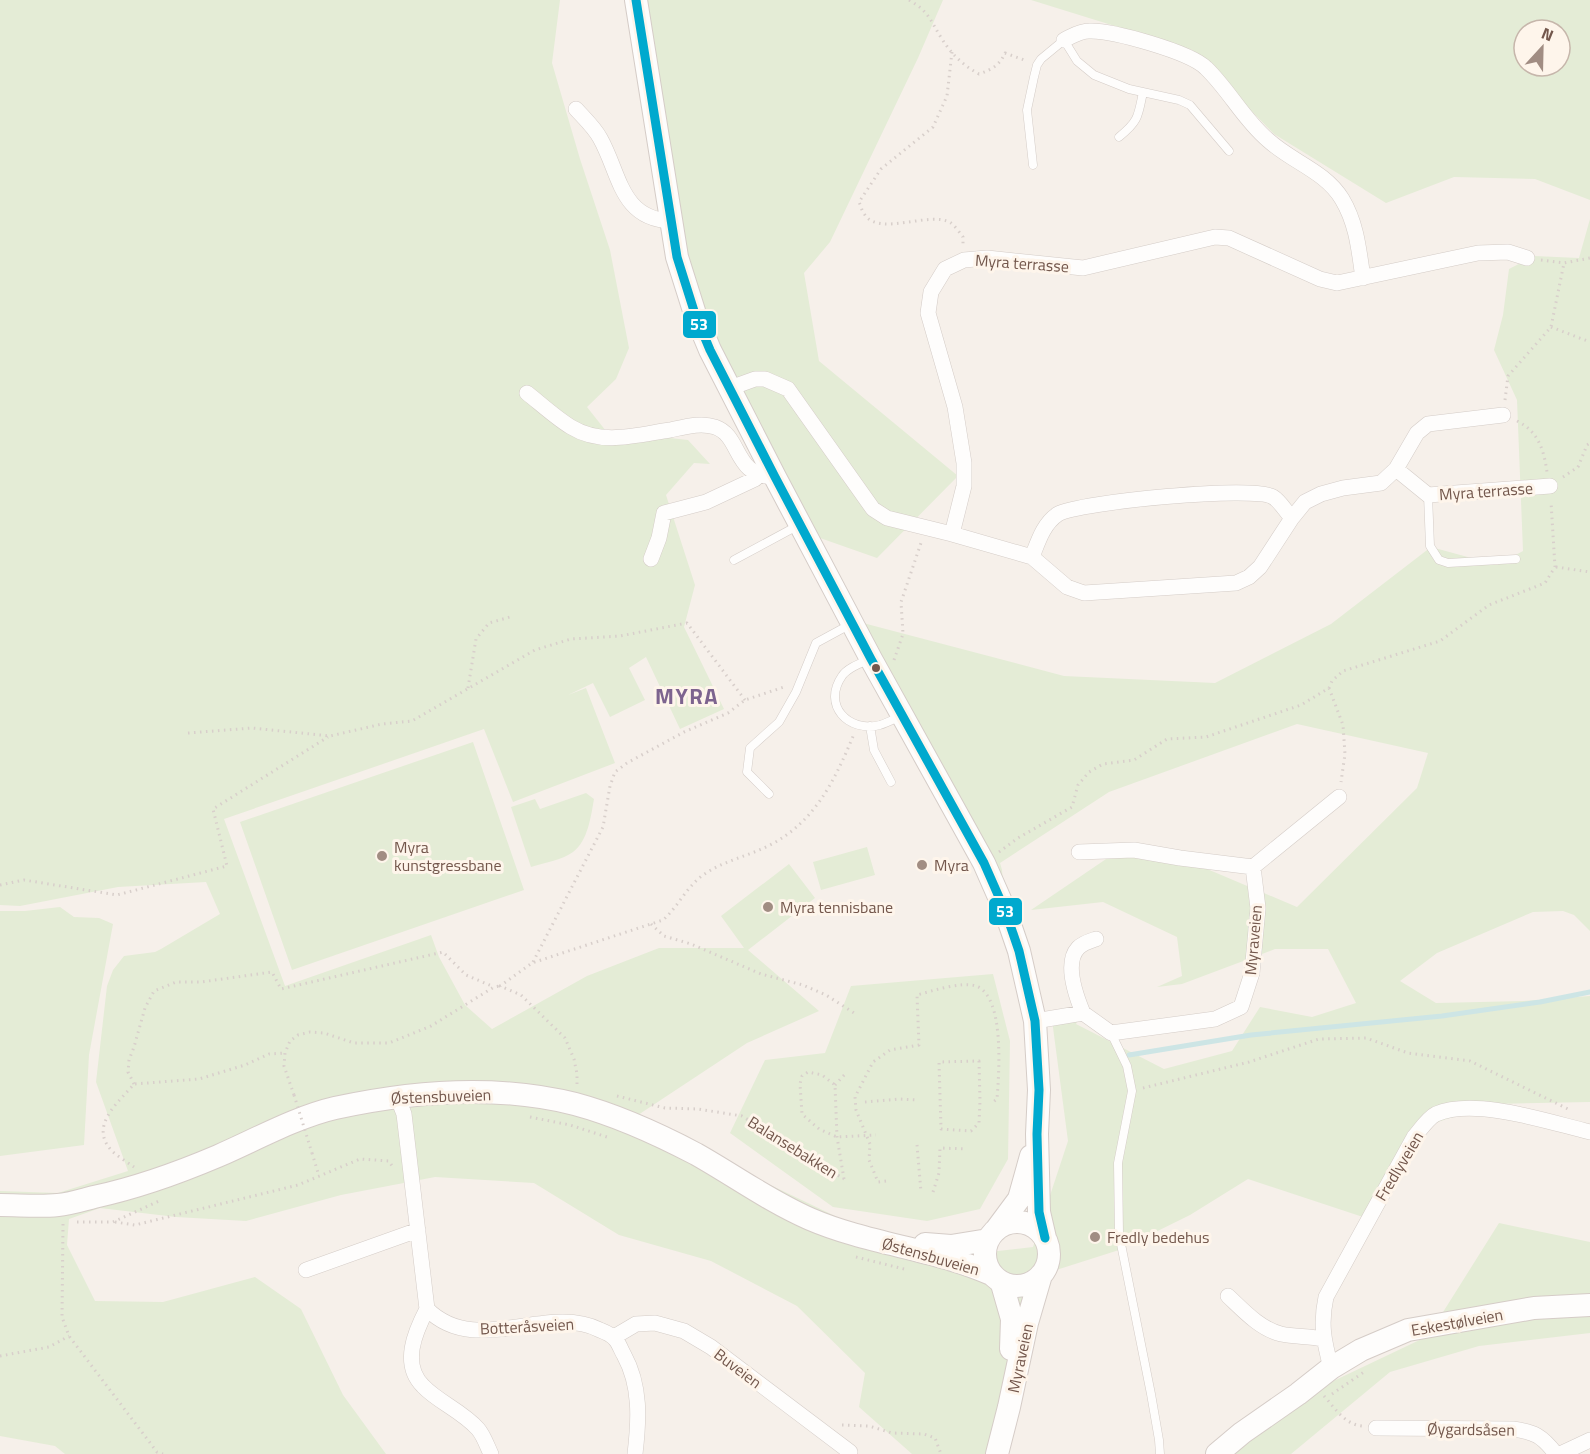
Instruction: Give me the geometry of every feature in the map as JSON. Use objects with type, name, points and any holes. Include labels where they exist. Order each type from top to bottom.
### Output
[{"type":"main road","points":[[636,0],[670,221],[685,284],[710,350],[730,388],[767,476],[800,525],[984,863],[1006,913],[1019,951],[1035,1021],[1039,1090],[1037,1134],[1039,1212],[1049,1250],[1048,1261],[1041,1275],[1032,1283],[1015,1287],[997,1279],[985,1263],[984,1251],[992,1235],[1019,1199],[1037,1134]]},
{"type":"main road","name":"Østensbuveien","points":[[0,1205],[59,1217],[331,1109],[397,1096],[462,1092],[507,1094],[575,1104],[636,1126],[696,1154],[760,1194],[813,1220],[972,1266],[997,1279]]},
{"type":"main road","points":[[992,1235],[1006,1224],[1024,1223],[1037,1229],[1045,1238]]},
{"type":"main road","name":"Østensbuveien","points":[[870,1238],[951,1246],[992,1235]]},
{"type":"main road","name":"Myraveien","points":[[997,1454],[1026,1323],[1041,1275]]},
{"type":"main road","name":"Myraveien","points":[[997,1279],[1012,1319],[1009,1407]]},
{"type":"main road","name":"Eskestølveien","points":[[1217,1454],[1331,1368],[1361,1350],[1408,1330],[1534,1308],[1590,1305]]},
{"type":"street","points":[[1064,40],[1080,32],[1092,30],[1177,52],[1204,66],[1265,138],[1282,152],[1314,170],[1330,183],[1342,198],[1357,236],[1363,278]]},
{"type":"street","points":[[576,109],[600,138],[621,189],[634,208],[660,221],[670,221]]},
{"type":"street","name":"Myra terrasse","points":[[952,534],[964,486],[964,463],[955,407],[927,314],[931,292],[945,269],[964,260],[987,258],[1083,268],[1215,237],[1229,238],[1320,279],[1337,283],[1478,253],[1508,252],[1527,258]]},
{"type":"street","points":[[730,388],[755,379],[765,379],[788,389],[873,509],[887,518],[1032,557],[1067,587],[1084,593],[1236,583],[1249,577],[1260,567],[1305,502],[1321,494],[1343,488],[1381,483],[1396,469],[1417,433],[1428,424],[1503,415]]},
{"type":"street","points":[[527,393],[571,427],[600,437],[619,438],[696,425],[713,426],[726,435],[743,462],[767,476]]},
{"type":"street","name":"Myra terrasse","points":[[1396,469],[1428,495],[1550,486]]},
{"type":"street","points":[[651,559],[659,538],[664,513],[706,502],[755,479],[767,476]]},
{"type":"street","points":[[1032,557],[1045,526],[1058,514],[1080,507],[1144,499],[1255,492],[1273,497],[1292,518]]},
{"type":"street","points":[[1079,852],[1134,850],[1253,867],[1339,797]]},
{"type":"street","name":"Myraveien","points":[[1111,1033],[1215,1019],[1241,1007],[1252,973],[1258,908],[1253,867]]},
{"type":"street","points":[[1096,939],[1082,945],[1072,960],[1074,992],[1083,1013],[1111,1033]]},
{"type":"street","points":[[1035,1021],[1083,1013]]},
{"type":"street","points":[[397,1096],[404,1114],[427,1309],[417,1327],[412,1348],[411,1368],[422,1386],[466,1417],[480,1432],[491,1454]]},
{"type":"street","name":"Fredlyveien","points":[[1331,1368],[1323,1339],[1322,1317],[1326,1298],[1414,1137],[1434,1115],[1455,1108],[1484,1108],[1590,1132]]},
{"type":"street","points":[[306,1270],[418,1230]]},
{"type":"street","points":[[1228,1296],[1270,1331],[1323,1339]]},
{"type":"street","name":"Botteråsveien","points":[[427,1309],[436,1317],[462,1328],[484,1331],[573,1321],[596,1328],[614,1337]]},
{"type":"street","name":"Buveien","points":[[614,1337],[636,1324],[655,1323],[684,1331],[711,1347],[850,1452]]},
{"type":"street","points":[[614,1337],[628,1362],[638,1392],[638,1434],[635,1454]]},
{"type":"street","name":"Øygardsåsen","points":[[1376,1428],[1513,1429],[1532,1432],[1558,1454],[1590,1440]]},
{"type":"lane","points":[[1033,165],[1027,110],[1037,65],[1064,40],[1077,61],[1094,75],[1129,88],[1179,100],[1190,105],[1229,151]]},
{"type":"lane","points":[[1119,137],[1134,124],[1139,113],[1143,92]]},
{"type":"lane","points":[[1428,495],[1430,546],[1439,560],[1448,563],[1516,560]]},
{"type":"lane","points":[[734,560],[800,525]]},
{"type":"lane","points":[[768,794],[747,772],[750,748],[779,722],[800,682],[816,643],[852,623]]},
{"type":"lane","points":[[871,659],[843,674],[834,694],[837,708],[845,719],[858,726],[879,726],[904,715]]},
{"type":"lane","points":[[870,726],[874,750],[891,782]]},
{"type":"lane","points":[[1111,1033],[1127,1065],[1132,1091],[1118,1164],[1119,1234],[1160,1440],[1160,1454]]},
{"type":"path","points":[[909,0],[920,6],[932,19],[942,40],[966,68],[979,74],[991,70],[1002,60],[1005,53],[1037,65]]},
{"type":"path","points":[[952,52],[947,96],[933,127],[881,169],[859,202],[865,217],[874,222],[903,224],[936,218],[950,223],[963,237],[964,260]]},
{"type":"path","points":[[1527,258],[1564,263],[1590,258]]},
{"type":"path","points":[[1503,415],[1508,376],[1551,327],[1564,263]]},
{"type":"path","points":[[1551,327],[1590,342]]},
{"type":"path","points":[[1550,486],[1578,467],[1590,443]]},
{"type":"path","points":[[894,661],[903,634],[901,602],[922,538]]},
{"type":"path","points":[[1555,567],[1590,572]]},
{"type":"path","points":[[468,688],[476,639],[489,623],[510,617]]},
{"type":"path","points":[[188,733],[252,728],[330,736],[382,724],[412,721],[535,650],[571,639],[620,636],[687,623],[745,700]]},
{"type":"path","points":[[532,963],[603,828],[610,786],[615,772],[684,732],[728,713],[745,700],[800,682]]},
{"type":"path","points":[[984,863],[1018,838],[1072,807],[1078,785],[1089,772],[1103,764],[1134,760],[1167,739],[1206,737],[1301,705],[1329,688],[1343,725],[1345,754],[1339,797]]},
{"type":"path","points":[[319,1176],[284,1066],[285,1053],[290,1041],[298,1035],[310,1032],[324,1033],[354,1042],[389,1043],[430,1026],[494,987],[500,986],[532,963],[663,920],[674,910],[687,890],[705,874],[729,860],[767,847],[791,833],[819,803],[837,776],[858,726]]},
{"type":"path","points":[[0,885],[24,880],[117,895],[227,866],[213,809],[330,736]]},
{"type":"path","points":[[651,924],[664,936],[691,944],[761,974],[818,992],[854,1013]]},
{"type":"path","points":[[134,1084],[128,1072],[129,1060],[145,1008],[154,992],[176,982],[201,982],[272,972],[281,989],[442,952],[466,975],[494,987]]},
{"type":"path","points":[[886,1180],[878,1182],[869,1160],[870,1144],[856,1110],[855,1097],[873,1062],[890,1050],[919,1045],[917,994],[965,984],[978,986],[988,994],[995,1014],[999,1064],[997,1099],[993,1102]]},
{"type":"path","points":[[500,986],[521,995],[565,1038],[578,1074],[575,1104]]},
{"type":"path","points":[[1132,1091],[1249,1062],[1319,1039],[1366,1038],[1408,1053],[1470,1061],[1571,1111],[1590,1132]]},
{"type":"path","points":[[147,1182],[139,1171],[111,1149],[103,1129],[106,1116],[134,1084],[199,1078],[245,1065],[269,1054],[285,1053]]},
{"type":"path","points":[[979,1061],[979,1123],[971,1131],[941,1129],[939,1062],[979,1061]]},
{"type":"path","points":[[835,1085],[822,1075],[808,1072],[802,1076],[800,1084],[802,1114],[819,1128],[837,1137],[876,1135]]},
{"type":"path","points":[[837,1137],[835,1085],[847,1072]]},
{"type":"path","name":"Balansebakken","points":[[615,1095],[665,1108],[698,1109],[742,1116],[844,1179],[837,1137]]},
{"type":"path","points":[[865,1102],[918,1100]]},
{"type":"path","points":[[525,1116],[570,1125],[620,1141]]},
{"type":"path","points":[[306,1137],[316,1134]]},
{"type":"path","points":[[916,1145],[921,1192]]},
{"type":"path","points":[[933,1192],[939,1173],[940,1148],[968,1149]]},
{"type":"path","points":[[163,1454],[157,1452],[69,1336],[62,1317],[59,1217],[135,1225],[298,1185],[360,1159],[389,1161],[399,1177]]},
{"type":"path","points":[[113,1222],[161,1200]]},
{"type":"path","points":[[855,1256],[916,1272]]},
{"type":"path","points":[[0,1356],[49,1347],[69,1336]]},
{"type":"path","points":[[1372,1368],[1326,1398],[1340,1416],[1357,1426],[1376,1428]]},
{"type":"path","points":[[827,1434],[842,1425],[869,1426],[892,1433],[924,1434],[935,1438],[942,1454]]},
{"type":"green space","points":[[0,0],[560,0],[552,63],[610,250],[629,348],[616,379],[587,407],[606,431],[688,440],[710,464],[694,463],[666,495],[695,585],[684,627],[724,709],[680,729],[646,657],[629,668],[645,700],[610,717],[593,683],[568,695],[586,688],[615,763],[513,802],[484,729],[224,819],[285,986],[431,935],[439,957],[465,1005],[492,1029],[587,976],[659,948],[744,948],[721,916],[789,864],[815,898],[748,950],[819,1011],[747,1043],[635,1117],[697,1150],[862,1229],[989,1252],[1033,1247],[1068,1141],[1052,1020],[1079,1017],[1076,1024],[1164,1069],[1232,1051],[1260,1007],[1312,1017],[1356,1003],[1328,949],[1275,949],[1182,984],[1157,987],[1182,976],[1177,937],[1103,902],[1031,910],[1112,855],[1200,866],[1297,907],[1417,788],[1428,753],[1297,724],[1109,792],[1000,863],[1003,883],[863,623],[1064,676],[1215,683],[1331,624],[1431,547],[1497,565],[1523,551],[1517,400],[1494,350],[1503,315],[1509,269],[1534,256],[1579,258],[1590,219],[1590,931],[1574,915],[1563,911],[1533,912],[1437,953],[1400,981],[1436,1003],[1524,1001],[1590,996],[1590,1102],[1492,1104],[1429,1125],[1372,1220],[1248,1179],[1190,1215],[1119,1250],[1028,1279],[1009,1385],[992,1454],[912,1454],[859,1407],[865,1373],[797,1306],[711,1261],[619,1235],[534,1183],[435,1177],[341,1195],[246,1221],[176,1217],[100,1208],[69,1219],[67,1245],[95,1301],[163,1302],[255,1277],[301,1309],[343,1395],[386,1454],[65,1454],[55,1446],[0,1436],[0,1191],[58,1193],[128,1171],[96,1082],[107,986],[113,970],[124,956],[155,952],[220,914],[206,882],[118,887],[20,906],[0,905]]},
{"type":"green space","points":[[641,0],[943,0],[918,58],[830,242],[804,273],[819,361],[958,476],[877,558],[820,538],[761,469],[687,275]]},
{"type":"green space","points":[[1031,0],[1590,0],[1590,200],[1535,179],[1454,177],[1386,203],[1274,134],[1192,50]]},
{"type":"green space","name":"Myra kunstgressbane","points":[[473,742],[524,890],[292,970],[240,822]]},
{"type":"green space","points":[[586,793],[594,799],[592,813],[588,828],[578,847],[564,857],[531,867],[511,807],[535,799],[540,809]]},
{"type":"green space","points":[[867,847],[875,875],[821,890],[813,862]]},
{"type":"green space","points":[[60,907],[74,917],[99,918],[113,924],[89,1055],[84,1145],[0,1156],[0,911]]},
{"type":"green space","points":[[993,974],[1010,1041],[1008,1159],[980,1209],[927,1221],[833,1207],[730,1133],[765,1060],[825,1053],[851,986]]},
{"type":"green space","points":[[1499,1223],[1590,1242],[1590,1333],[1479,1346],[1390,1372],[1291,1454],[1231,1454],[1325,1385],[1428,1336]]},
{"type":"waterway","points":[[1129,1055],[1251,1035],[1442,1016],[1540,1002],[1590,992]]},
{"type":"transit line","name":"53","points":[[636,0],[677,257],[695,314],[710,350],[775,477],[871,659],[984,863],[1006,913],[1019,951],[1035,1021],[1039,1090],[1037,1134],[1039,1212],[1045,1238]]},
{"type":"place","name":"Myra kunstgressbane","points":[[382,856]]},
{"type":"place","name":"Myra","points":[[922,865]]},
{"type":"place","name":"Myra tennisbane","points":[[768,907]]},
{"type":"place","name":"Fredly bedehus","points":[[1095,1237]]},
{"type":"district","name":"MYRA","points":[[687,696]]}]
